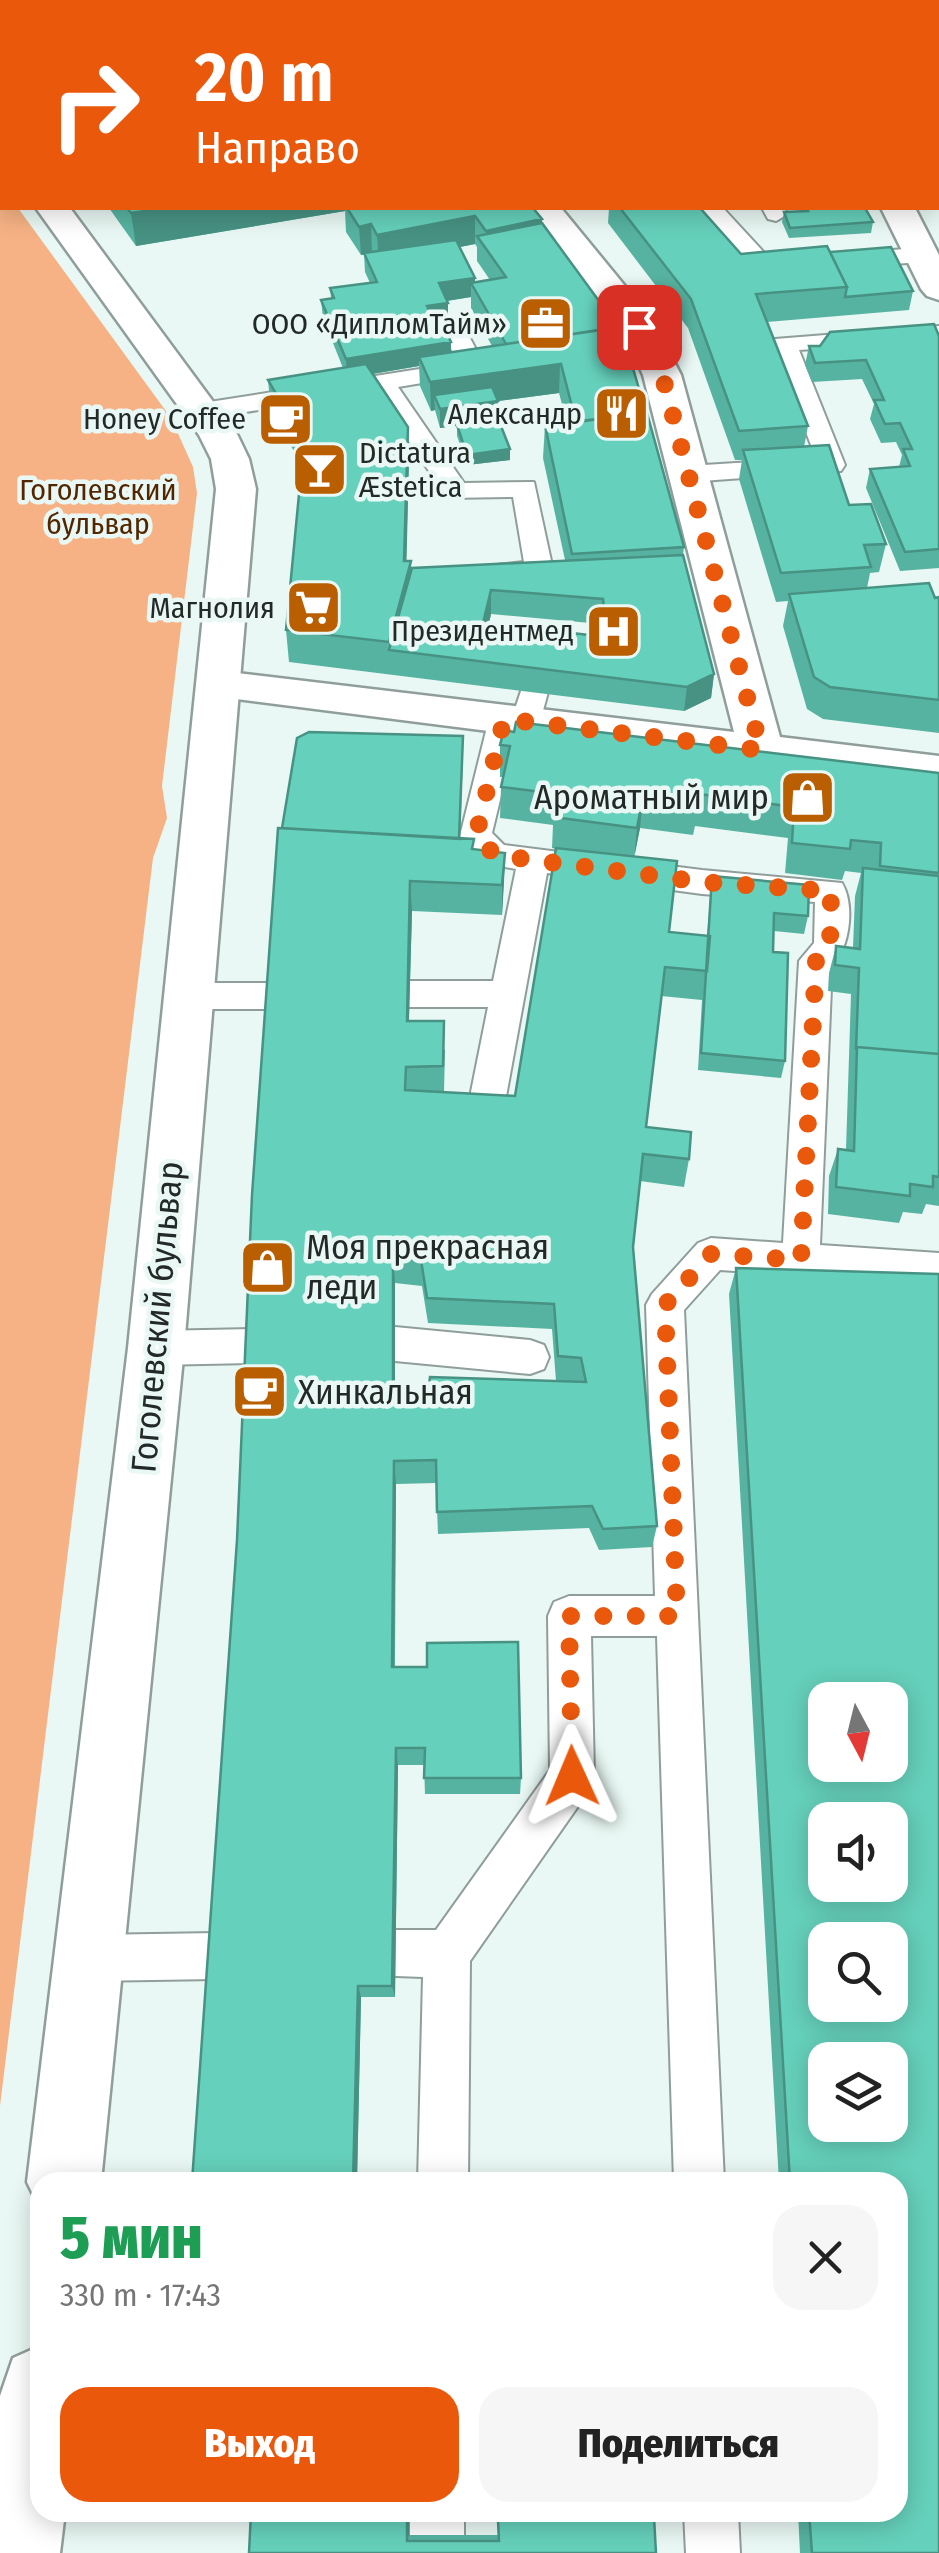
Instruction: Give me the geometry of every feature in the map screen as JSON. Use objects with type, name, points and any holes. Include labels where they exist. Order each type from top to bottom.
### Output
[{"type":"main road","name":"Гоголевский бульвар","points":[[54,210],[203,411],[230,459],[236,489],[156,1348],[65,2172]]},
{"type":"main road","points":[[551,210],[626,310],[651,348],[662,374],[761,750]]},
{"type":"main road","points":[[899,210],[939,289]]},
{"type":"main road","points":[[220,685],[522,711],[761,750],[939,772]]},
{"type":"main road","points":[[20,2553],[30,2468]]},
{"type":"lane","points":[[712,210],[763,266],[922,255]]},
{"type":"lane","points":[[203,411],[472,368],[455,332]]},
{"type":"lane","points":[[843,495],[784,344],[939,333]]},
{"type":"lane","points":[[382,382],[456,492],[526,488],[539,570],[470,574]]},
{"type":"lane","points":[[688,474],[832,465]]},
{"type":"lane","points":[[522,711],[476,836],[495,855],[702,882],[831,891],[830,947],[816,961],[801,1260]]},
{"type":"lane","points":[[487,1102],[534,860]]},
{"type":"lane","points":[[410,994],[506,994]]},
{"type":"lane","points":[[186,996],[273,996]]},
{"type":"lane","points":[[699,2172],[665,1305],[711,1254],[939,1269]]},
{"type":"lane","points":[[395,1344],[530,1357]]},
{"type":"lane","points":[[156,1348],[252,1346]]},
{"type":"lane","points":[[443,2172],[447,1954],[572,1776],[569,1616],[677,1616]]},
{"type":"lane","points":[[396,1953],[447,1954]]},
{"type":"lane","points":[[90,1958],[216,1956]]},
{"type":"lane","points":[[711,2522],[713,2553]]},
{"type":"green space","name":"Гоголевский бульвар","points":[[0,210],[19,210],[171,418],[193,467],[197,493],[162,786],[167,818],[153,858],[0,2106]]},
{"type":"building","points":[[348,210],[535,210],[542,219],[486,231],[475,216],[377,235],[371,224],[359,227]]},
{"type":"building","points":[[622,210],[702,210],[741,254],[827,246],[847,287],[756,294],[808,426],[739,431],[691,299]]},
{"type":"building","points":[[866,210],[873,222],[790,228],[784,212]]},
{"type":"building","points":[[542,223],[618,327],[506,344],[471,283],[506,277],[477,236]]},
{"type":"building","points":[[456,240],[475,278],[439,283],[448,303],[427,306],[433,319],[440,319],[451,342],[346,359],[321,300],[334,298],[330,288],[377,282],[364,253]]},
{"type":"building","points":[[891,247],[913,291],[845,297],[847,287],[830,252]]},
{"type":"building","points":[[934,324],[939,336],[939,549],[905,552],[870,469],[910,466],[903,449],[912,449],[900,423],[885,424],[874,400],[884,400],[866,360],[815,363],[809,346],[820,346],[830,332]]},
{"type":"building","points":[[621,327],[646,413],[576,422],[561,364],[430,382],[419,357]]},
{"type":"building","points":[[366,364],[408,427],[404,561],[411,561],[389,642],[286,630],[304,442],[268,380]]},
{"type":"building","points":[[492,387],[498,401],[440,409],[434,395]]},
{"type":"building","points":[[647,413],[684,547],[572,554],[545,425]]},
{"type":"building","points":[[499,421],[510,449],[467,455],[457,425]]},
{"type":"building","points":[[829,445],[849,505],[871,504],[886,544],[864,545],[871,567],[781,573],[743,450]]},
{"type":"building","points":[[683,555],[714,674],[687,687],[389,650],[412,568]],"holes":[[[491,590],[603,599],[607,637],[483,623]]]},
{"type":"building","points":[[929,583],[935,598],[939,597],[939,700],[830,687],[814,677],[789,594]]},
{"type":"building","points":[[516,722],[939,773],[939,873],[880,866],[881,843],[851,840],[850,849],[792,843],[794,807],[699,794],[698,804],[643,797],[637,828],[553,817],[558,794],[501,787],[510,746],[500,745],[504,730],[514,732]]},
{"type":"building","points":[[309,732],[463,736],[459,839],[282,828],[297,738]]},
{"type":"building","points":[[278,828],[474,839],[472,849],[505,853],[502,885],[410,881],[407,1021],[444,1021],[443,1066],[406,1067],[405,1090],[515,1096],[556,848],[677,861],[669,932],[710,936],[707,971],[665,967],[646,1127],[691,1132],[689,1159],[643,1154],[633,1247],[657,1526],[603,1529],[592,1506],[437,1512],[436,1460],[394,1461],[392,1667],[427,1667],[427,1643],[518,1642],[521,1778],[424,1778],[425,1748],[396,1748],[392,1986],[358,1986],[353,2172],[193,2172],[237,1540],[252,1195]],"holes":[[[393,1257],[421,1260],[427,1298],[554,1304],[558,1356],[581,1358],[586,1382],[430,1377],[427,1404],[393,1404]]]},
{"type":"building","points":[[863,868],[939,876],[939,1054],[857,1047],[856,1050],[859,968],[835,965],[836,946],[860,949]]},
{"type":"building","points":[[712,876],[809,885],[808,916],[774,913],[773,952],[788,953],[785,1061],[701,1053]]},
{"type":"building","points":[[857,1047],[939,1054],[939,1177],[933,1176],[933,1187],[910,1184],[910,1196],[836,1187],[838,1149],[854,1151]]},
{"type":"building","points":[[736,1268],[939,1274],[939,2553],[812,2553],[810,2522],[908,2522],[908,2172],[789,2172]]},
{"type":"building","points":[[251,2522],[407,2522],[407,2541],[499,2541],[498,2522],[654,2522],[656,2553],[249,2553]]},
{"type":"place","name":"ООО «ДипломТайм»","points":[[546,324]]},
{"type":"place","name":"Александр","points":[[621,414]]},
{"type":"place","name":"Honey Coffee","points":[[285,419]]},
{"type":"place","name":"Dictatura Æstetica","points":[[320,470]]},
{"type":"place","name":"Магнолия","points":[[314,608]]},
{"type":"place","name":"Президентмед","points":[[613,631]]},
{"type":"place","name":"Ароматный мир","points":[[808,797]]},
{"type":"place","name":"Моя прекрасная леди","points":[[267,1267]]},
{"type":"place","name":"Хинкальная","points":[[259,1392]]},
{"type":"route","points":[[572,1776],[569,1616],[677,1616],[665,1305],[711,1254],[801,1260],[816,961],[830,947],[831,891],[702,882],[495,855],[476,836],[504,719],[761,750],[662,374],[639,327]]}]
